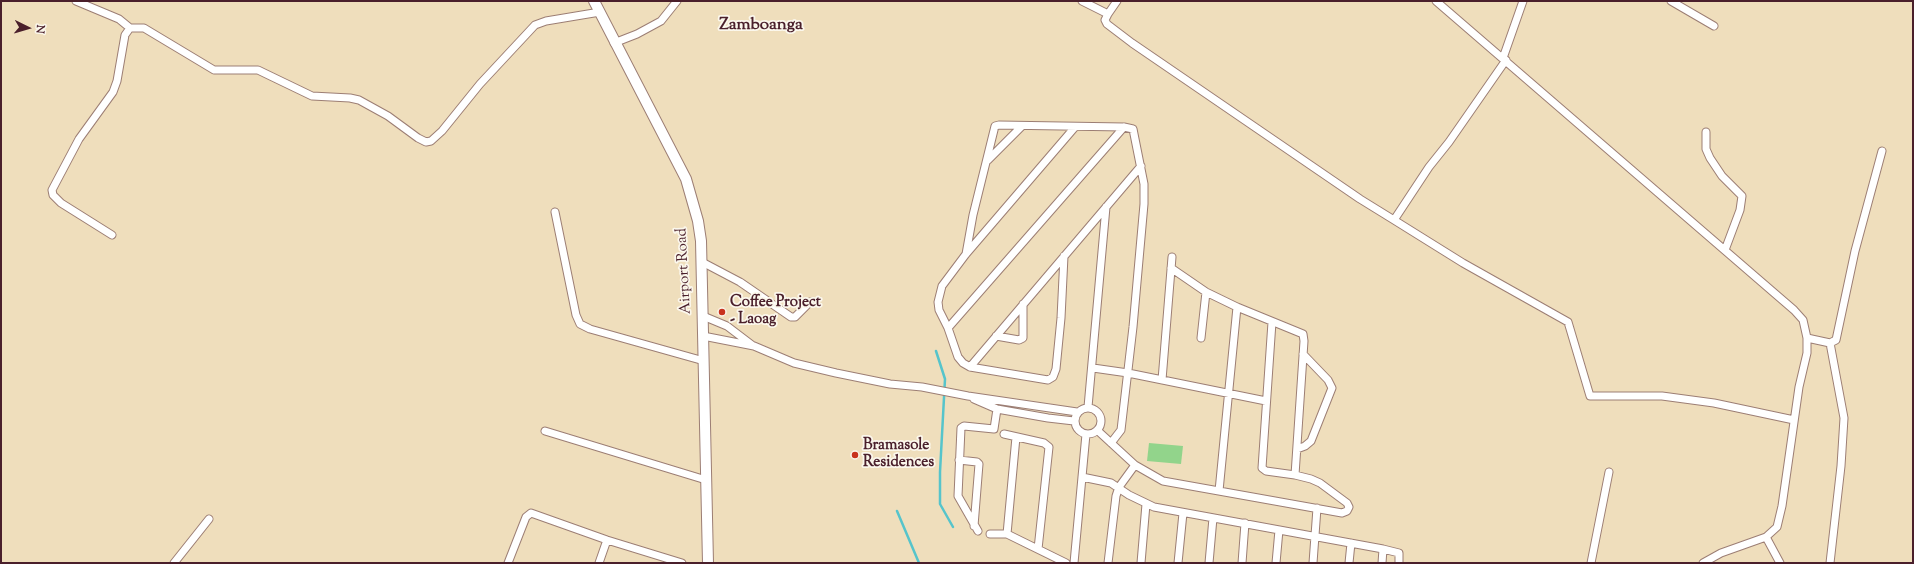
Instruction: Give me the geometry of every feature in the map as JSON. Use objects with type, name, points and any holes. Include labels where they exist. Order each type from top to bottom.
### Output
[{"type":"main road","name":"Airport Road","points":[[594,1],[686,179],[698,221],[702,262],[708,563]]},
{"type":"street","points":[[76,1],[119,19],[130,28],[144,28],[214,70],[258,70],[312,96],[350,98],[358,100],[388,116],[418,138],[426,142],[442,131],[480,84],[535,25],[546,21],[600,12]]},
{"type":"street","points":[[614,42],[637,34],[661,21],[677,1]]},
{"type":"street","points":[[1082,1],[1108,14]]},
{"type":"street","points":[[1117,1],[1105,20],[1107,24],[1132,43],[1360,199],[1429,242],[1568,322],[1590,396],[1662,396],[1714,403],[1794,420]]},
{"type":"street","points":[[1436,1],[1725,250],[1800,316],[1805,325],[1807,338],[1806,353],[1777,527],[1766,537],[1720,553],[1703,563]]},
{"type":"street","points":[[1394,220],[1429,167],[1449,142],[1504,59],[1523,1]]},
{"type":"street","points":[[1671,1],[1714,26]]},
{"type":"street","points":[[112,235],[61,203],[53,195],[52,190],[79,139],[113,92],[117,81],[125,35],[130,28]]},
{"type":"street","points":[[966,254],[973,216],[988,161],[995,126],[1124,127],[1133,130],[1144,184],[1144,204],[1121,430],[1111,443]]},
{"type":"street","points":[[988,161],[1022,126]]},
{"type":"street","points":[[1064,256],[1056,369],[1053,377],[1048,380],[970,367],[960,360],[948,328],[939,310],[940,292],[944,283],[966,254],[1076,127]]},
{"type":"street","points":[[948,328],[1124,127]]},
{"type":"street","points":[[1706,132],[1706,152],[1718,171],[1742,196],[1740,210],[1725,250]]},
{"type":"street","points":[[1807,338],[1830,343],[1837,337],[1855,251],[1882,151]]},
{"type":"street","points":[[970,367],[1141,166]]},
{"type":"street","points":[[1088,407],[1093,368],[1106,207]]},
{"type":"street","points":[[555,212],[576,315],[580,324],[590,329],[704,361]]},
{"type":"street","points":[[1162,380],[1172,257]]},
{"type":"street","points":[[702,262],[740,282],[791,317],[796,317],[810,302]]},
{"type":"street","points":[[1171,268],[1206,292],[1237,307],[1303,334],[1295,475]]},
{"type":"street","points":[[1201,338],[1206,292]]},
{"type":"street","points":[[996,336],[1020,340],[1024,338],[1023,304]]},
{"type":"street","points":[[1220,491],[1237,307]]},
{"type":"street","points":[[703,316],[727,326],[754,346]]},
{"type":"street","points":[[1097,430],[1135,465],[1163,481],[1342,513],[1347,511],[1349,507],[1320,483],[1295,475],[1266,471],[1262,468],[1272,322]]},
{"type":"street","points":[[703,336],[754,346],[794,363],[890,384],[922,387],[1036,407],[1077,412]]},
{"type":"street","points":[[1830,343],[1844,418],[1841,466],[1830,563]]},
{"type":"street","points":[[1297,450],[1305,446],[1311,440],[1332,388],[1328,380],[1303,354]]},
{"type":"street","points":[[1093,368],[1128,373],[1266,401]]},
{"type":"street","points":[[968,396],[978,402],[998,409],[1074,421]]},
{"type":"street","points":[[1035,416],[1036,407]]},
{"type":"street","points":[[1088,407],[1095,410],[1100,416],[1100,423],[1097,430],[1086,434],[1077,428],[1074,421],[1077,412],[1082,408],[1088,407]]},
{"type":"street","points":[[959,460],[977,462],[979,464],[976,528],[958,496],[959,460],[962,427],[994,429],[998,409]]},
{"type":"street","points":[[545,431],[706,480]]},
{"type":"street","points":[[1004,434],[1044,443],[1049,448],[1038,549]]},
{"type":"street","points":[[1074,563],[1086,434]]},
{"type":"street","points":[[1007,534],[1016,437]]},
{"type":"street","points":[[1108,563],[1114,506],[1119,487],[1135,465]]},
{"type":"street","points":[[1591,563],[1609,472]]},
{"type":"street","points":[[1082,477],[1105,481],[1119,487],[1128,495],[1154,507],[1383,549],[1399,553],[1400,563]]},
{"type":"street","points":[[1141,563],[1146,504]]},
{"type":"street","points":[[1313,563],[1317,508]]},
{"type":"street","points":[[1178,563],[1183,512]]},
{"type":"street","points":[[508,563],[526,517],[529,513],[607,540],[682,563]]},
{"type":"street","points":[[174,563],[209,518]]},
{"type":"street","points":[[1209,563],[1213,518]]},
{"type":"street","points":[[1242,563],[1245,523]]},
{"type":"street","points":[[1276,563],[1279,530]]},
{"type":"street","points":[[990,534],[1007,534],[1066,563]]},
{"type":"street","points":[[1766,537],[1780,563]]},
{"type":"street","points":[[599,563],[607,540]]},
{"type":"street","points":[[1349,563],[1351,542]]},
{"type":"street","points":[[1382,563],[1383,549]]},
{"type":"green space","points":[[1149,443],[1183,446],[1181,464],[1147,461]]},
{"type":"waterway","points":[[936,351],[945,379],[940,472],[940,504],[953,527]]},
{"type":"waterway","points":[[897,511],[919,563]]},
{"type":"place","name":"Coffee Project - Laoag","points":[[722,312]]},
{"type":"place","name":"Bramasole Residences","points":[[855,455]]},
{"type":"district","name":"Zamboanga","points":[[761,26]]}]
